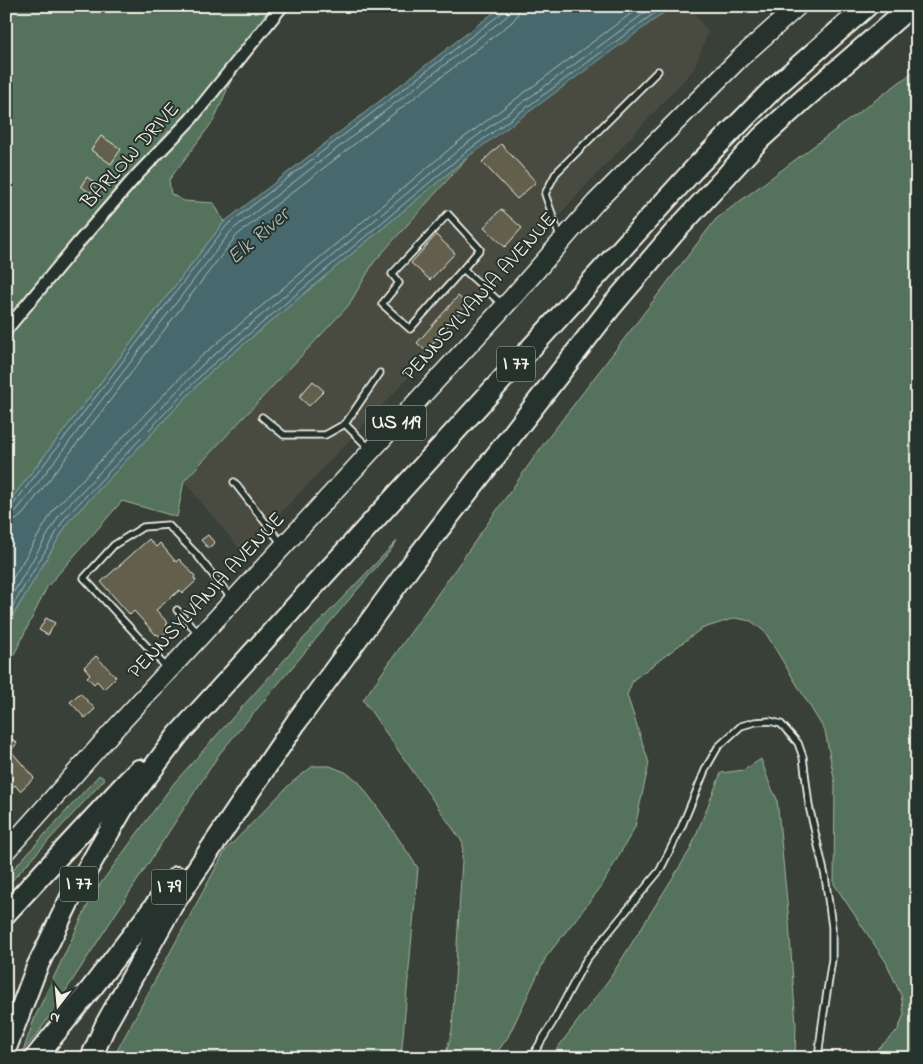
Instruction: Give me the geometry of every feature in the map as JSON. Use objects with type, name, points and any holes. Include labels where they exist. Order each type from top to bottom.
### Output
[{"type":"highway","name":"I 77","points":[[6,1048],[37,967],[70,899],[123,808],[178,735],[697,166],[775,87],[867,6]]},
{"type":"highway","name":"I 77","points":[[91,1058],[106,1024],[172,906],[297,721],[421,552],[611,306],[761,138],[911,6]]},
{"type":"highway","name":"I 79","points":[[38,1055],[297,721]]},
{"type":"highway","points":[[6,913],[127,782],[178,735]]},
{"type":"main road","name":"PENNSYLVANIA AVENUE","points":[[6,852],[112,732],[504,306],[596,202],[740,58],[798,6]]},
{"type":"street","name":"BARLOW DRIVE","points":[[6,330],[137,175],[191,118],[282,6]]},
{"type":"lane","points":[[561,242],[545,194],[556,172],[658,71]]},
{"type":"lane","points":[[448,214],[480,249],[463,269],[410,329],[382,304],[399,283],[392,274],[448,214]]},
{"type":"lane","points":[[463,269],[504,306]]},
{"type":"lane","points":[[262,417],[284,435],[325,435],[345,424],[380,373]]},
{"type":"lane","points":[[345,424],[372,450]]},
{"type":"lane","points":[[234,482],[284,546]]},
{"type":"lane","points":[[169,670],[84,578],[114,545],[143,527],[168,525],[197,555],[234,600]]},
{"type":"lane","points":[[177,610],[201,636]]},
{"type":"lane","points":[[531,1058],[553,1022],[586,960],[660,870],[681,828],[706,768],[718,747],[742,726],[755,722],[770,721],[781,724],[798,743],[803,757],[809,806],[825,876],[832,927],[832,959],[818,1058]]},
{"type":"shaded area","points":[[673,6],[689,6],[708,32],[694,69],[243,553],[184,481],[348,306],[374,262],[469,156]]},
{"type":"green space","points":[[6,6],[271,6],[252,32],[214,120],[169,180],[171,194],[184,201],[214,203],[224,222],[6,506]]},
{"type":"green space","points":[[917,69],[917,1058],[868,1058],[898,1030],[904,1014],[901,995],[886,962],[834,884],[835,783],[825,731],[765,632],[751,621],[735,618],[701,629],[633,680],[627,695],[649,763],[635,827],[601,887],[546,957],[508,1037],[493,1058],[445,1058],[452,1030],[463,843],[363,700],[545,442],[716,219]]},
{"type":"green space","points":[[469,156],[374,262],[348,306],[184,481],[177,517],[122,501],[47,587],[6,671],[6,627],[69,521],[209,373]]},
{"type":"green space","points":[[397,541],[220,753],[39,1032],[23,1051],[35,1017],[93,894],[174,783],[303,639]]},
{"type":"green space","points":[[761,759],[777,799],[789,922],[796,1026],[795,1058],[550,1058],[610,978],[690,850],[721,773],[744,770]]},
{"type":"green space","points":[[313,766],[330,766],[345,772],[358,781],[418,868],[401,1058],[113,1058],[225,851],[291,783]]},
{"type":"green space","points":[[99,775],[105,779],[6,887],[6,877]]},
{"type":"water","name":"Elk River","points":[[502,6],[673,6],[469,156],[209,373],[69,521],[6,627],[6,506],[224,222]]},
{"type":"building","points":[[101,136],[121,149],[111,164],[91,150]]},
{"type":"building","points":[[501,144],[536,182],[517,199],[482,162]]},
{"type":"building","points":[[87,177],[96,184],[90,193],[81,186]]},
{"type":"building","points":[[501,209],[522,228],[505,247],[484,227]]},
{"type":"building","points":[[436,235],[455,253],[430,280],[411,263]]},
{"type":"building","points":[[458,296],[467,304],[426,351],[417,343]]},
{"type":"building","points":[[313,381],[324,391],[309,406],[299,397]]},
{"type":"building","points":[[208,535],[215,543],[208,548],[201,540]]},
{"type":"building","points":[[149,539],[156,547],[160,543],[176,562],[179,559],[195,576],[196,581],[183,593],[180,590],[156,610],[168,623],[166,625],[170,629],[161,637],[156,635],[134,611],[130,615],[101,582]]},
{"type":"building","points":[[46,618],[55,623],[48,635],[39,630]]},
{"type":"building","points":[[96,656],[116,677],[104,689],[97,681],[94,684],[87,677],[90,674],[84,667]]},
{"type":"building","points":[[80,693],[95,709],[85,718],[70,702]]},
{"type":"building","points":[[6,734],[17,743],[11,751],[34,778],[20,791],[15,785],[6,793]]}]
